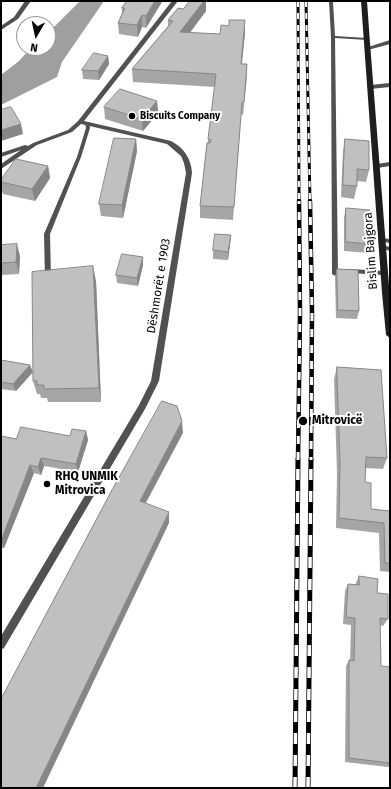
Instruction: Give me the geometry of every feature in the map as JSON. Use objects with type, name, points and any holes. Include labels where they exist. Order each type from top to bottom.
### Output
[{"type":"main road","name":"Bislim Bajgora","points":[[364,1],[377,166],[383,273],[390,336]]},
{"type":"street","points":[[1,28],[16,18],[28,1]]},
{"type":"street","points":[[1,155],[70,131],[83,123],[175,1]]},
{"type":"street","points":[[368,48],[390,42]]},
{"type":"street","points":[[370,87],[390,85]]},
{"type":"street","name":"Dëshmorët e 1903","points":[[1,645],[142,407],[154,381],[158,368],[189,164],[185,156],[178,148],[168,142],[83,123]]},
{"type":"street","points":[[1,167],[35,144]]},
{"type":"street","points":[[377,166],[390,164]]},
{"type":"lane","points":[[330,1],[333,37],[335,272],[383,273]]},
{"type":"lane","points":[[333,37],[367,39]]},
{"type":"lane","points":[[48,278],[47,234],[79,157],[88,128],[83,123]]},
{"type":"lane","points":[[381,244],[390,242]]},
{"type":"lane","points":[[381,244],[390,249]]},
{"type":"shaded area","points":[[80,1],[104,1],[62,62],[57,77],[1,105],[1,75],[24,56],[56,56],[56,25]]},
{"type":"building","points":[[127,1],[155,1],[146,16],[142,15],[137,25],[118,23],[125,8],[122,8]]},
{"type":"building","points":[[190,1],[204,1],[180,32],[220,34],[221,25],[229,26],[229,20],[245,20],[241,64],[247,64],[244,102],[242,102],[234,207],[200,206],[207,143],[210,143],[211,140],[208,139],[216,74],[132,69],[173,21],[168,20],[178,8],[183,9]]},
{"type":"building","points":[[94,53],[108,56],[98,71],[82,70]]},
{"type":"building","points":[[120,89],[157,101],[142,119],[104,107]]},
{"type":"building","points":[[11,107],[21,124],[1,130],[1,110]]},
{"type":"building","points":[[114,138],[136,139],[122,205],[99,204]]},
{"type":"building","points":[[345,139],[369,141],[369,170],[357,169],[357,186],[343,185]]},
{"type":"building","points":[[16,159],[48,166],[32,189],[1,182]]},
{"type":"building","points":[[346,208],[370,210],[371,244],[346,242]]},
{"type":"building","points":[[215,234],[231,235],[228,252],[213,250]]},
{"type":"building","points":[[17,244],[16,262],[1,263],[1,245]]},
{"type":"building","points":[[122,254],[143,257],[137,278],[116,275]]},
{"type":"building","points":[[93,266],[99,388],[44,389],[44,385],[37,385],[37,381],[33,381],[32,272]]},
{"type":"building","points":[[337,269],[358,270],[359,311],[338,310]]},
{"type":"building","points":[[1,360],[30,365],[13,384],[1,382]]},
{"type":"building","points":[[337,367],[381,370],[387,458],[366,457],[365,482],[371,483],[371,509],[390,511],[390,563],[385,563],[384,523],[339,518],[340,462]]},
{"type":"building","points":[[162,401],[177,406],[182,421],[140,501],[169,512],[36,788],[1,788],[1,699],[112,490]]},
{"type":"building","points":[[21,427],[70,436],[72,429],[86,431],[76,464],[41,458],[38,467],[30,465],[1,541],[1,436],[16,439]]},
{"type":"building","points":[[359,576],[378,579],[377,593],[388,594],[388,619],[380,618],[381,666],[390,667],[390,763],[349,758],[349,660],[354,661],[355,618],[346,617],[348,584],[359,585]]},
{"type":"railway","points":[[298,1],[299,202]]},
{"type":"railway","points":[[306,1],[310,202]]},
{"type":"railway","points":[[298,460],[300,313],[299,201]]},
{"type":"railway","points":[[310,201],[312,312],[311,460]]},
{"type":"railway","points":[[295,788],[298,459]]},
{"type":"railway","points":[[308,788],[311,459]]},
{"type":"place","name":"Biscuits Company","points":[[132,116]]},
{"type":"place","name":"Mitrovicë","points":[[303,421]]},
{"type":"place","name":"RHQ UNMIK Mitrovica","points":[[47,484]]}]
